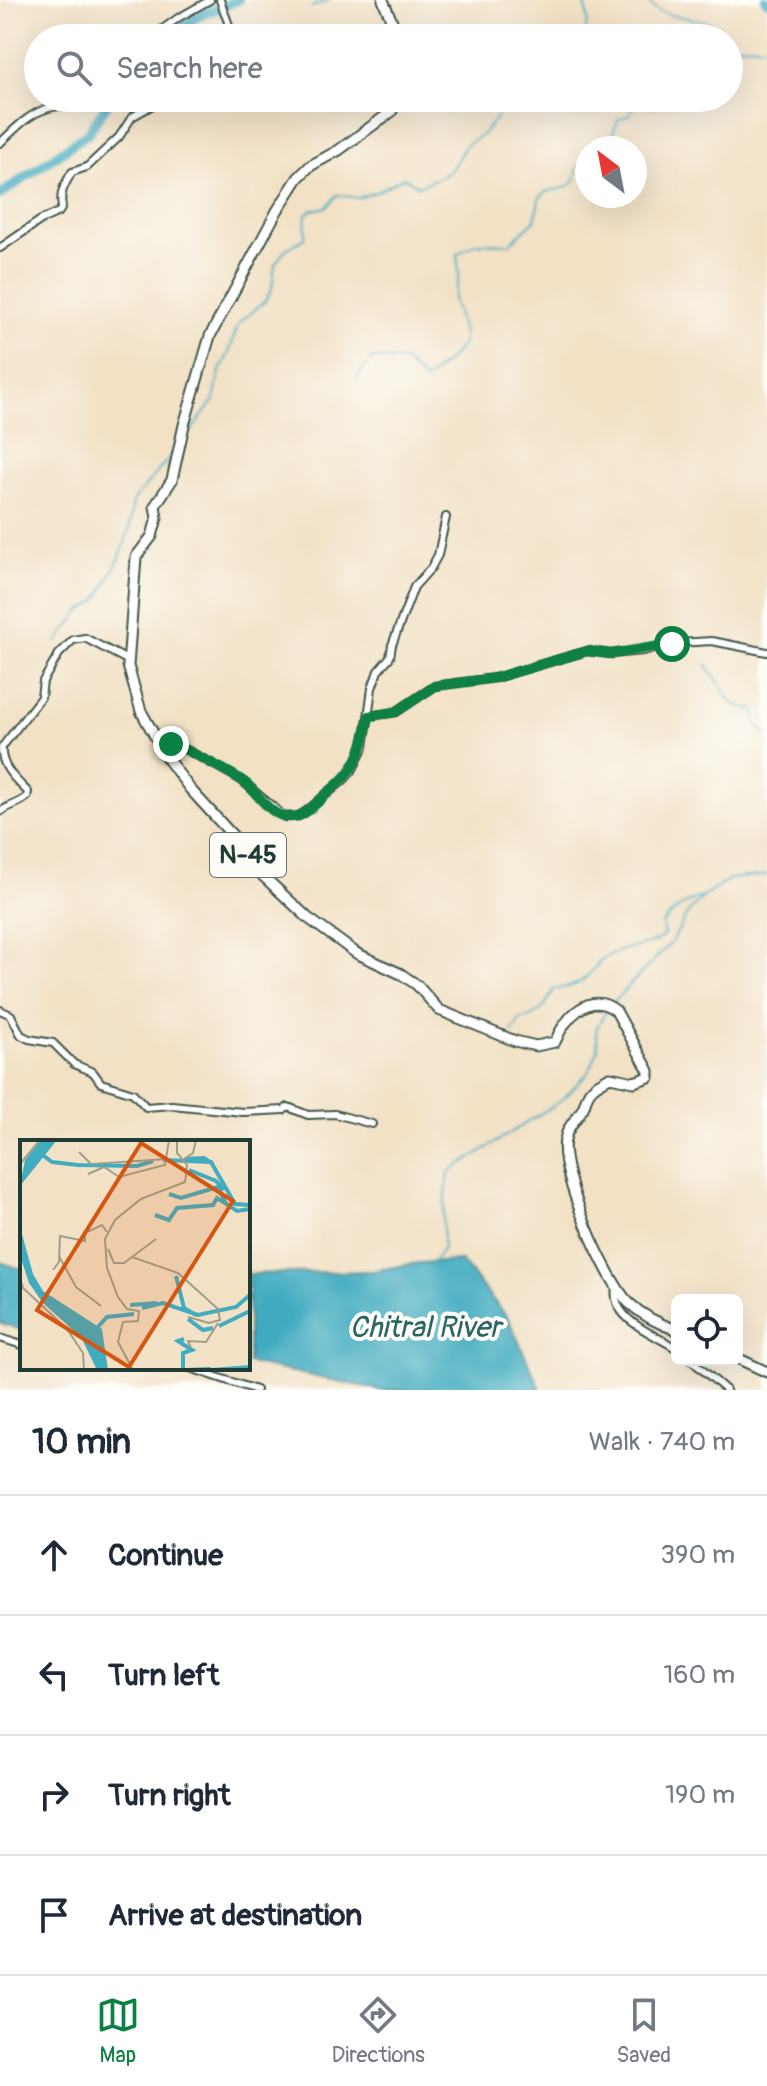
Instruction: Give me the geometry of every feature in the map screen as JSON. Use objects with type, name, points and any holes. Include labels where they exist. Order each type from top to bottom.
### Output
[{"type":"highway","points":[[383,0],[393,24]]},
{"type":"highway","name":"N-45","points":[[391,112],[339,150],[310,166],[298,178],[210,336],[184,425],[172,480],[155,506],[157,518],[152,536],[136,557],[128,666],[141,711],[167,758],[272,885],[324,931],[356,953],[401,974],[417,985],[439,1010],[480,1029],[536,1046],[555,1042],[577,1009],[588,1004],[609,1005],[616,1011],[649,1071],[649,1077],[634,1082],[610,1077],[588,1092],[583,1108],[569,1126],[564,1141],[564,1157],[581,1210],[609,1277],[647,1318],[671,1328]]},
{"type":"highway","points":[[743,1361],[767,1372]]},
{"type":"street","points":[[168,24],[210,0]]},
{"type":"street","points":[[220,0],[229,24]]},
{"type":"street","points":[[0,143],[39,112]]},
{"type":"street","points":[[0,248],[41,220],[59,212],[63,187],[72,172],[87,167],[119,137],[132,117],[141,112]]},
{"type":"street","points":[[161,743],[187,750],[241,780],[277,813],[290,818],[305,812],[352,771],[364,747],[372,688],[378,671],[390,657],[394,637],[414,587],[438,555],[446,517]]},
{"type":"street","points":[[0,812],[9,804],[23,801],[28,792],[13,779],[0,751],[41,697],[43,681],[59,654],[73,640],[85,638],[129,661]]},
{"type":"street","points":[[369,716],[396,712],[435,686],[495,678],[587,651],[611,654],[712,641],[767,652]]},
{"type":"street","points":[[0,1010],[11,1015],[21,1035],[53,1043],[74,1064],[93,1072],[101,1083],[133,1093],[146,1107],[172,1105],[243,1112],[284,1110],[288,1107],[308,1115],[335,1114],[372,1124]]},
{"type":"street","points":[[616,1287],[614,1296],[624,1314],[646,1332],[671,1346]]},
{"type":"street","points":[[0,1338],[20,1344]]},
{"type":"street","points":[[698,1366],[726,1390]]},
{"type":"street","points":[[196,1370],[256,1390]]},
{"type":"water","name":"Chitral River","points":[[461,1261],[508,1318],[541,1390],[380,1390],[250,1363],[250,1274],[372,1271],[417,1263]]},
{"type":"water","points":[[0,1262],[20,1268],[20,1329],[0,1323]]},
{"type":"waterway","points":[[185,24],[238,0]]},
{"type":"waterway","points":[[312,7],[329,0]]},
{"type":"waterway","points":[[587,0],[587,24]]},
{"type":"waterway","points":[[647,0],[667,14],[712,24]]},
{"type":"waterway","points":[[743,45],[767,46]]},
{"type":"waterway","points":[[0,195],[88,133],[102,112]]},
{"type":"waterway","points":[[184,441],[214,400],[220,371],[238,324],[265,301],[272,289],[275,264],[285,250],[305,238],[306,214],[327,207],[337,195],[358,198],[404,177],[418,186],[443,176],[451,170],[465,146],[483,134],[502,112]]},
{"type":"waterway","points":[[612,136],[618,120],[631,112]]},
{"type":"waterway","points":[[356,379],[372,358],[404,361],[425,381],[454,355],[463,343],[463,332],[453,300],[459,276],[457,254],[476,243],[509,244],[535,220],[539,199],[545,192],[567,187],[575,178]]},
{"type":"waterway","points":[[57,642],[80,612],[98,600],[120,557],[129,530],[133,501],[175,451]]},
{"type":"waterway","points":[[706,664],[733,704],[755,710],[755,722],[767,735]]},
{"type":"waterway","points":[[612,1003],[672,942],[687,914],[703,897],[730,879],[767,875]]},
{"type":"waterway","points":[[512,1032],[520,1020],[542,1009],[554,989],[583,980],[611,954],[659,939],[664,935],[662,924],[671,915],[685,904],[702,897]]},
{"type":"waterway","points":[[432,1264],[443,1248],[443,1217],[449,1172],[562,1100],[588,1073],[598,1050],[596,1029],[606,1011]]},
{"type":"route","points":[[171,744],[248,785],[277,813],[290,818],[314,806],[352,771],[364,747],[369,716],[396,712],[435,686],[495,678],[587,651],[611,654],[672,644]]}]
